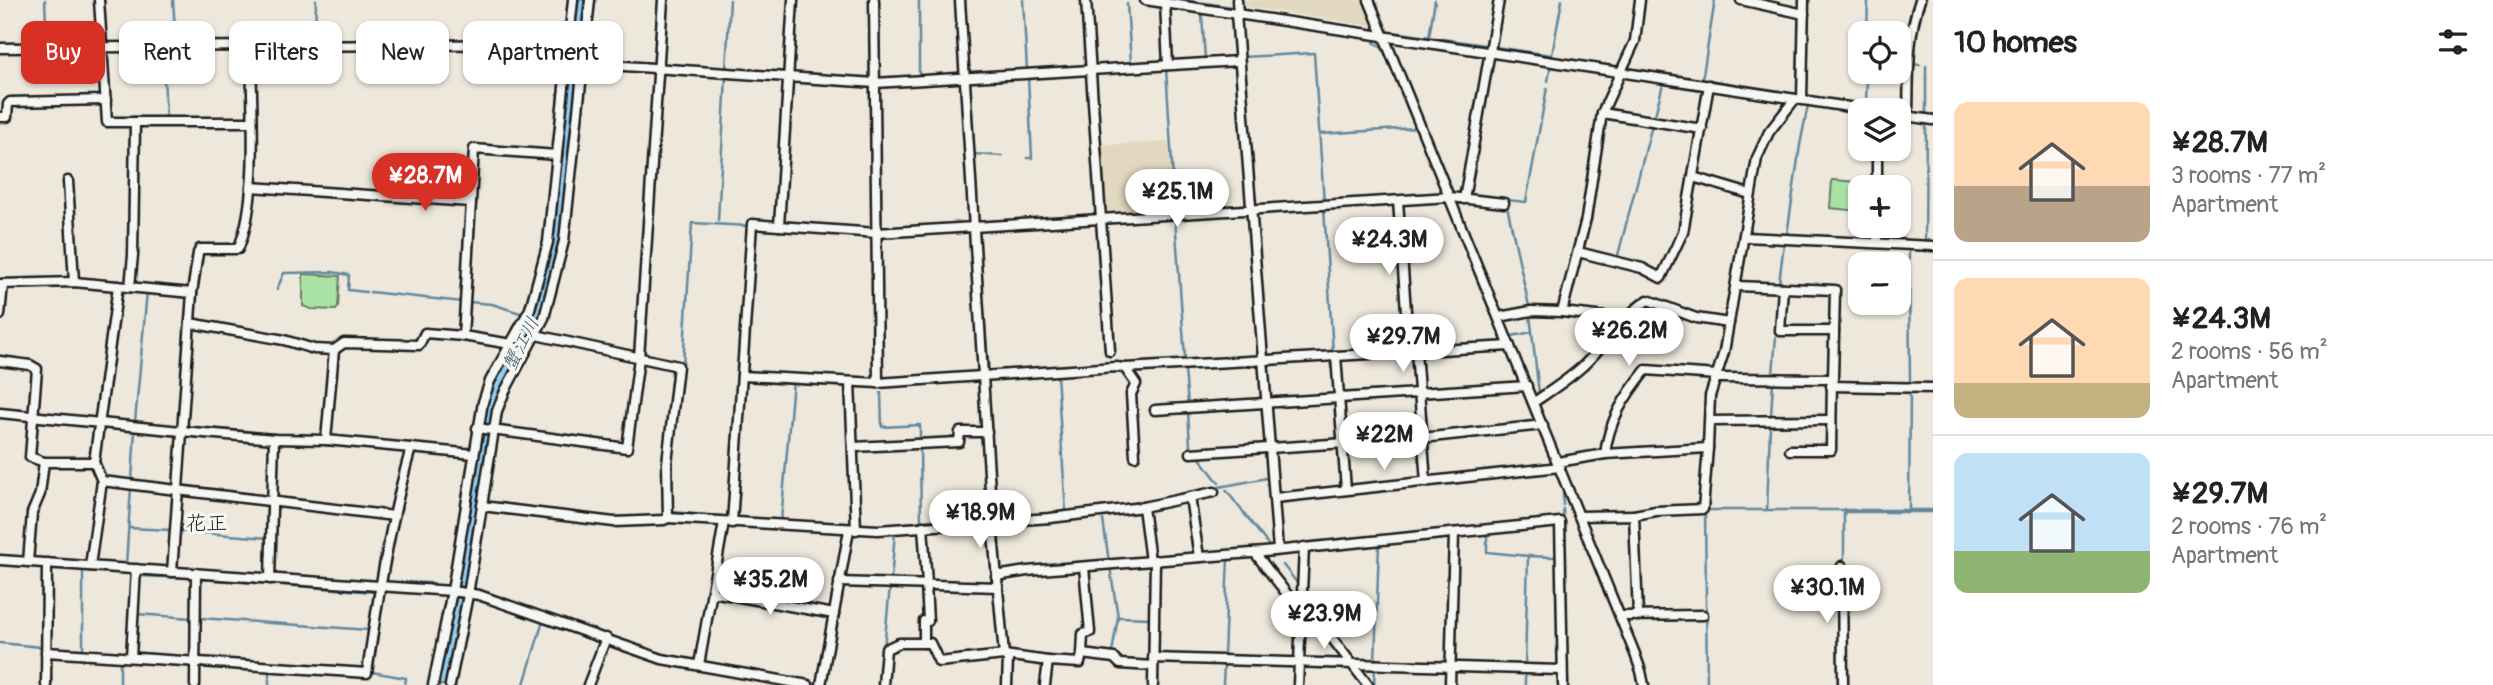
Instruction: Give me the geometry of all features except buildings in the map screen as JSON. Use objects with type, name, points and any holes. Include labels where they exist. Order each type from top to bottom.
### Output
[{"type":"street","points":[[99,0],[101,21]]},
{"type":"street","points":[[571,21],[573,0]]},
{"type":"street","points":[[587,21],[590,0]]},
{"type":"street","points":[[478,428],[627,448],[639,358],[663,0]]},
{"type":"street","points":[[779,226],[793,0]]},
{"type":"street","points":[[874,0],[878,383]]},
{"type":"street","points":[[960,0],[992,523],[1004,655],[1008,659],[1007,685]]},
{"type":"street","points":[[1086,0],[1110,351]]},
{"type":"street","points":[[1145,0],[1848,107]]},
{"type":"street","points":[[1237,0],[1238,61],[1278,550]]},
{"type":"street","points":[[1369,0],[1620,616],[1644,685]]},
{"type":"street","points":[[1464,199],[1499,0]]},
{"type":"street","points":[[1562,312],[1586,219],[1602,113],[1635,41],[1640,0]]},
{"type":"street","points":[[1741,0],[1804,15]]},
{"type":"street","points":[[1579,516],[1634,515],[1703,509],[1710,396],[1729,323],[1756,158],[1765,140],[1798,99],[1804,0]]},
{"type":"street","points":[[1905,98],[1914,16],[1920,0]]},
{"type":"street","points":[[1165,3],[1168,65]]},
{"type":"street","points":[[342,47],[463,45]]},
{"type":"street","points":[[0,48],[21,48]]},
{"type":"street","points":[[105,48],[229,48]]},
{"type":"street","points":[[623,68],[875,83],[1238,61]]},
{"type":"street","points":[[105,83],[107,122],[251,122]]},
{"type":"street","points":[[172,572],[192,293],[200,249],[238,248],[245,234],[251,187],[251,84]]},
{"type":"street","points":[[433,685],[452,591],[483,402],[490,381],[530,309],[548,242],[564,84]]},
{"type":"street","points":[[450,685],[468,595],[497,411],[544,318],[564,242],[580,84]]},
{"type":"street","points":[[1578,252],[1642,268],[1661,278],[1683,232],[1709,85]]},
{"type":"street","points":[[0,117],[7,117],[10,102],[106,100]]},
{"type":"street","points":[[1602,113],[1702,129]]},
{"type":"street","points":[[1911,117],[1933,120]]},
{"type":"street","points":[[130,287],[135,122]]},
{"type":"street","points":[[463,336],[474,149],[558,155]]},
{"type":"street","points":[[1693,177],[1750,194]]},
{"type":"street","points":[[68,181],[74,282]]},
{"type":"street","points":[[251,187],[471,202]]},
{"type":"street","points":[[699,665],[728,522],[742,376],[752,225],[877,233],[1450,197],[1504,202]]},
{"type":"street","points":[[1398,201],[1426,482]]},
{"type":"street","points":[[1744,237],[1933,246]]},
{"type":"street","points":[[1877,238],[1877,243]]},
{"type":"street","points":[[0,314],[1,284],[74,282],[192,293]]},
{"type":"street","points":[[90,566],[102,481],[94,462],[98,421],[118,286]]},
{"type":"street","points":[[1736,286],[1835,290],[1831,450],[1790,450]]},
{"type":"street","points":[[1783,288],[1780,331],[1834,331]]},
{"type":"street","points":[[1534,402],[1588,362],[1623,318],[1648,300],[1696,318],[1729,323]]},
{"type":"street","points":[[1499,317],[1531,311],[1623,318]]},
{"type":"street","points":[[190,323],[284,340],[314,349],[334,350],[344,343],[419,345],[425,332],[511,344]]},
{"type":"street","points":[[536,335],[678,366],[667,463],[668,518]]},
{"type":"street","points":[[742,376],[878,383],[1510,346]]},
{"type":"street","points":[[326,440],[334,350]]},
{"type":"street","points":[[1336,356],[1346,490]]},
{"type":"street","points":[[0,361],[30,365],[37,369],[30,457],[44,462],[94,462]]},
{"type":"street","points":[[1125,368],[1136,384],[1131,394],[1135,456]]},
{"type":"street","points":[[1605,454],[1607,435],[1623,398],[1646,370],[1717,377],[1933,388]]},
{"type":"street","points":[[821,685],[839,582],[852,530],[853,447],[850,382]]},
{"type":"street","points":[[1154,410],[1266,405],[1527,386]]},
{"type":"street","points":[[0,412],[181,431],[274,439],[326,440],[474,454]]},
{"type":"street","points":[[1710,421],[1830,420]]},
{"type":"street","points":[[1191,453],[1422,438],[1543,425]]},
{"type":"street","points":[[853,447],[959,442],[960,432],[987,432]]},
{"type":"street","points":[[270,579],[274,439]]},
{"type":"street","points":[[46,652],[367,673],[379,586],[411,448]]},
{"type":"street","points":[[1275,498],[1559,465],[1605,454],[1708,448]]},
{"type":"street","points":[[28,562],[32,513],[40,494],[44,462]]},
{"type":"street","points":[[102,481],[394,516]]},
{"type":"street","points":[[482,506],[614,522],[668,518],[852,530],[992,523],[1143,507],[1214,492]]},
{"type":"street","points":[[1190,497],[1199,557]]},
{"type":"street","points":[[1143,507],[1152,561],[1153,685]]},
{"type":"street","points":[[1634,515],[1638,616]]},
{"type":"street","points":[[996,576],[1560,522],[1563,685]]},
{"type":"street","points":[[923,526],[928,621],[924,621],[924,643]]},
{"type":"street","points":[[1450,685],[1454,533]]},
{"type":"street","points":[[1298,685],[1304,547]]},
{"type":"street","points":[[1255,552],[1301,612]]},
{"type":"street","points":[[0,560],[479,595],[662,659],[808,685]]},
{"type":"street","points":[[46,685],[47,563]]},
{"type":"street","points":[[1842,566],[1843,685]]},
{"type":"street","points":[[883,685],[886,649],[899,643],[930,643],[939,662],[1004,655],[1080,663],[1083,634],[1090,632],[1084,567]]},
{"type":"street","points":[[131,657],[136,569]]},
{"type":"street","points":[[195,685],[196,573]]},
{"type":"street","points":[[839,582],[998,587]]},
{"type":"street","points":[[712,592],[834,614]]},
{"type":"street","points":[[1302,599],[1368,685]]},
{"type":"street","points":[[1620,616],[1703,615]]},
{"type":"street","points":[[588,685],[606,638]]},
{"type":"street","points":[[1082,653],[1114,658],[1120,664],[1299,662],[1562,670]]},
{"type":"street","points":[[1045,685],[1048,661]]},
{"type":"shaded area","points":[[1241,0],[1366,0],[1376,23],[1372,26],[1241,6]]},
{"type":"shaded area","points":[[1169,142],[1174,212],[1107,216],[1101,145]]},
{"type":"green space","points":[[1832,180],[1848,181],[1848,210],[1830,208]]},
{"type":"green space","points":[[303,274],[340,276],[336,310],[303,306]]},
{"type":"water","points":[[575,0],[586,0],[584,21],[573,21]]},
{"type":"water","name":"蟹江川","points":[[567,84],[577,84],[561,242],[540,317],[503,390],[467,591],[447,685],[437,685],[456,595],[486,407],[494,385],[533,315],[553,243]]},
{"type":"waterway","points":[[45,0],[46,21]]},
{"type":"waterway","points":[[173,0],[174,21]]},
{"type":"waterway","points":[[316,0],[316,21]]},
{"type":"waterway","points":[[593,21],[595,0]]},
{"type":"waterway","points":[[726,70],[730,0]]},
{"type":"waterway","points":[[919,0],[919,76]]},
{"type":"waterway","points":[[1023,0],[1027,70]]},
{"type":"waterway","points":[[1184,0],[1232,7]]},
{"type":"waterway","points":[[1429,37],[1435,0]]},
{"type":"waterway","points":[[1495,47],[1552,55],[1562,0]]},
{"type":"waterway","points":[[1702,81],[1715,0]]},
{"type":"waterway","points":[[1867,21],[1868,0]]},
{"type":"waterway","points":[[1127,4],[1131,63],[1163,61]]},
{"type":"waterway","points":[[1202,15],[1205,59]]},
{"type":"waterway","points":[[1241,22],[1243,57],[1314,53],[1324,203]]},
{"type":"waterway","points":[[1393,32],[1485,45]]},
{"type":"waterway","points":[[1916,36],[1914,64],[1920,65]]},
{"type":"waterway","points":[[1374,42],[1383,49],[1409,111]]},
{"type":"waterway","points":[[1173,61],[1208,59]]},
{"type":"waterway","points":[[1548,81],[1551,65]]},
{"type":"waterway","points":[[1926,66],[1926,114],[1933,115]]},
{"type":"waterway","points":[[1166,68],[1175,212]]},
{"type":"waterway","points":[[718,220],[726,77]]},
{"type":"waterway","points":[[1027,158],[1032,158],[1028,77]]},
{"type":"waterway","points":[[164,84],[166,118]]},
{"type":"waterway","points":[[1654,119],[1663,84],[1701,90]]},
{"type":"waterway","points":[[1866,98],[1867,84]]},
{"type":"waterway","points":[[879,113],[880,86]]},
{"type":"waterway","points":[[1507,200],[1526,202],[1547,88]]},
{"type":"waterway","points":[[1763,89],[1794,94]]},
{"type":"waterway","points":[[1807,96],[1842,102]]},
{"type":"waterway","points":[[1787,235],[1808,105]]},
{"type":"waterway","points":[[1412,118],[1444,195]]},
{"type":"waterway","points":[[1925,243],[1926,124]]},
{"type":"waterway","points":[[1617,259],[1652,125]]},
{"type":"waterway","points":[[1319,134],[1416,128]]},
{"type":"waterway","points":[[974,154],[1002,156]]},
{"type":"waterway","points":[[1507,206],[1529,306]]},
{"type":"waterway","points":[[1324,208],[1333,353]]},
{"type":"waterway","points":[[977,210],[978,224]]},
{"type":"waterway","points":[[1175,218],[1185,358]]},
{"type":"waterway","points":[[679,387],[683,365],[692,223],[749,226]]},
{"type":"waterway","points":[[755,244],[756,230]]},
{"type":"waterway","points":[[978,230],[982,281]]},
{"type":"waterway","points":[[1779,283],[1784,243]]},
{"type":"waterway","points":[[1909,250],[1912,385]]},
{"type":"waterway","points":[[1475,270],[1504,344]]},
{"type":"waterway","points":[[277,289],[284,273],[333,272],[349,275],[348,290],[366,292]]},
{"type":"waterway","points":[[135,422],[147,291],[149,292]]},
{"type":"waterway","points":[[370,292],[463,302]]},
{"type":"waterway","points":[[1778,293],[1778,310]]},
{"type":"waterway","name":"蟹江川","points":[[468,302],[492,304],[520,313]]},
{"type":"waterway","points":[[983,304],[989,372]]},
{"type":"waterway","points":[[1530,315],[1539,393]]},
{"type":"waterway","points":[[1546,315],[1564,317]]},
{"type":"waterway","points":[[1512,336],[1532,332]]},
{"type":"waterway","points":[[1773,374],[1776,336]]},
{"type":"waterway","points":[[1185,370],[1188,405]]},
{"type":"waterway","points":[[1057,374],[1066,513]]},
{"type":"waterway","points":[[781,521],[793,381]]},
{"type":"waterway","points":[[1771,416],[1773,382]]},
{"type":"waterway","points":[[881,393],[882,427],[920,425],[920,439]]},
{"type":"waterway","points":[[1909,510],[1910,393]]},
{"type":"waterway","points":[[1188,413],[1190,445],[1193,449]]},
{"type":"waterway","points":[[1337,423],[1338,440]]},
{"type":"waterway","points":[[1767,510],[1770,426]]},
{"type":"waterway","points":[[132,481],[135,429]]},
{"type":"waterway","points":[[920,446],[921,521]]},
{"type":"waterway","points":[[1339,449],[1341,482]]},
{"type":"waterway","points":[[1199,457],[1219,483]]},
{"type":"waterway","points":[[671,459],[672,512],[728,517]]},
{"type":"waterway","points":[[1547,473],[1556,472],[1560,482]]},
{"type":"waterway","points":[[1521,475],[1542,473]]},
{"type":"waterway","points":[[1492,478],[1513,476]]},
{"type":"waterway","points":[[1219,487],[1267,478]]},
{"type":"waterway","points":[[126,565],[131,487]]},
{"type":"waterway","points":[[1109,507],[1142,503],[1204,489]]},
{"type":"waterway","points":[[1563,489],[1563,505]]},
{"type":"waterway","points":[[1226,490],[1270,547],[1265,548]]},
{"type":"waterway","points":[[1563,509],[1564,523]]},
{"type":"waterway","points":[[1844,509],[1844,565]]},
{"type":"waterway","points":[[1707,685],[1705,510],[1933,510]]},
{"type":"waterway","points":[[1845,512],[1933,512]]},
{"type":"waterway","points":[[885,526],[929,520],[980,519]]},
{"type":"waterway","points":[[1103,520],[1109,562]]},
{"type":"waterway","points":[[129,528],[171,530]]},
{"type":"waterway","points":[[178,531],[268,538]]},
{"type":"waterway","points":[[891,581],[895,532]]},
{"type":"waterway","points":[[1487,533],[1487,552],[1528,556],[1525,666]]},
{"type":"waterway","points":[[1375,662],[1379,543]]},
{"type":"waterway","points":[[1564,547],[1567,653]]},
{"type":"waterway","points":[[1238,550],[1253,549]]},
{"type":"waterway","points":[[0,556],[15,557]]},
{"type":"waterway","points":[[1528,556],[1555,557]]},
{"type":"waterway","points":[[1224,656],[1228,557]]},
{"type":"waterway","points":[[31,558],[41,559]]},
{"type":"waterway","points":[[48,559],[88,562]]},
{"type":"waterway","points":[[377,582],[381,559]]},
{"type":"waterway","points":[[94,562],[139,565]]},
{"type":"waterway","points":[[1283,565],[1298,584]]},
{"type":"waterway","points":[[1110,567],[1118,617],[1112,653]]},
{"type":"waterway","points":[[83,569],[83,651]]},
{"type":"waterway","points":[[138,576],[191,578]]},
{"type":"waterway","points":[[202,579],[374,592],[369,633]]},
{"type":"waterway","points":[[384,582],[434,583]]},
{"type":"waterway","points":[[884,649],[890,586]]},
{"type":"waterway","points":[[136,614],[191,618]]},
{"type":"waterway","points":[[1120,617],[1151,618]]},
{"type":"waterway","points":[[200,618],[369,630]]},
{"type":"waterway","points":[[524,684],[543,621]]},
{"type":"waterway","points":[[0,643],[41,647]]},
{"type":"waterway","points":[[134,652],[182,657]]},
{"type":"waterway","points":[[1567,659],[1568,685]]},
{"type":"waterway","points":[[120,661],[120,685]]},
{"type":"waterway","points":[[1223,685],[1224,663]]},
{"type":"waterway","points":[[1374,685],[1375,667]]},
{"type":"waterway","points":[[1148,669],[1149,683]]},
{"type":"waterway","points":[[372,672],[406,678],[405,685]]},
{"type":"waterway","points":[[1525,672],[1525,685]]},
{"type":"waterway","points":[[269,673],[269,685]]},
{"type":"district","name":"花正","points":[[206,523]]}]
